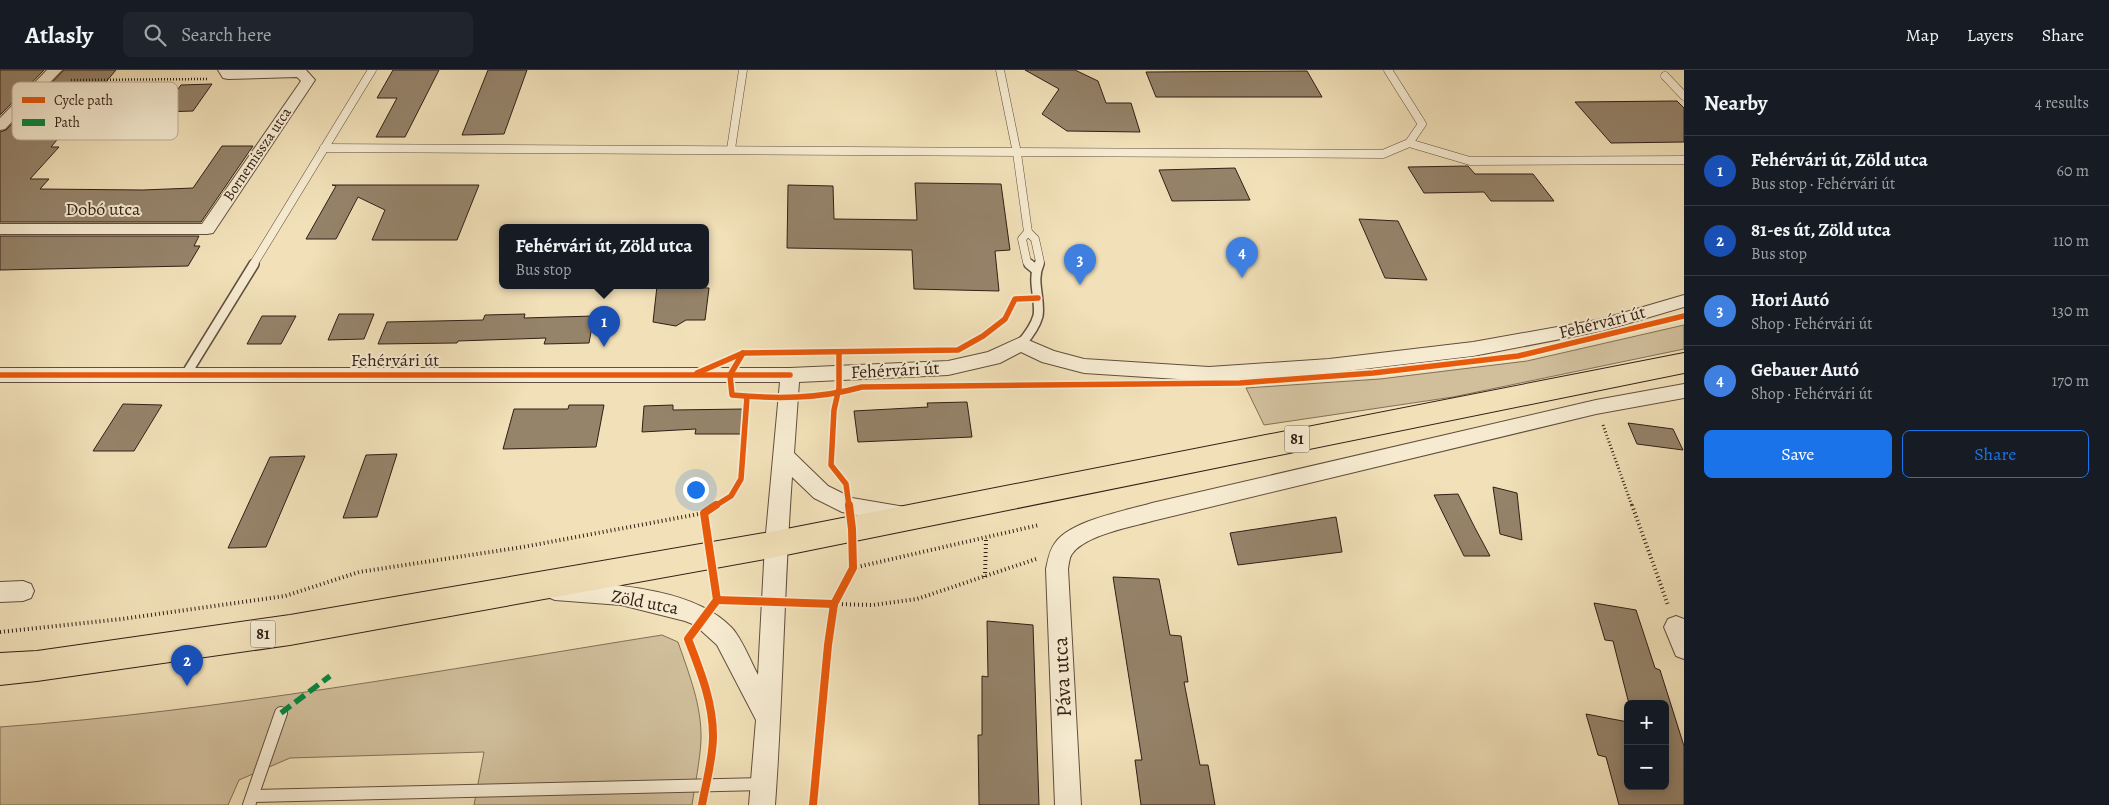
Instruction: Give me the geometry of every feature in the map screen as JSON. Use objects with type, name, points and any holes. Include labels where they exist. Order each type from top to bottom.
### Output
[{"type":"main road","name":"81","points":[[0,670],[290,630],[712,556],[1684,363]]},
{"type":"street","name":"Bornemissza utca","points":[[207,229],[308,80],[301,74],[227,72]]},
{"type":"street","points":[[0,126],[12,114]]},
{"type":"street","name":"Dobó utca","points":[[0,229],[207,229]]},
{"type":"street","name":"Fehérvári út","points":[[0,375],[790,374],[948,368],[993,358],[1021,344],[1049,357],[1084,366],[1209,374],[1329,366],[1473,349],[1602,325],[1684,301]]},
{"type":"street","points":[[763,794],[776,544],[790,374]]},
{"type":"street","points":[[1062,549],[1071,540],[1084,533],[1152,512],[1596,406],[1684,391]]},
{"type":"street","points":[[783,456],[821,492],[849,506],[910,517]]},
{"type":"street","name":"Páva utca","points":[[1062,549],[1057,569],[1068,805]]},
{"type":"street","name":"Zöld utca","points":[[525,588],[621,595],[688,611],[703,618],[725,637],[768,719]]},
{"type":"street","points":[[0,592],[23,591]]},
{"type":"lane","points":[[185,376],[372,70]]},
{"type":"lane","points":[[731,149],[743,70]]},
{"type":"lane","points":[[1000,70],[1017,153],[1028,232],[1035,239],[1040,262],[1035,269],[1038,312],[1036,324],[1021,344]]},
{"type":"lane","points":[[324,148],[1384,154],[1409,143],[1422,124],[1388,70]]},
{"type":"lane","points":[[1665,76],[1684,96]]},
{"type":"lane","points":[[1409,143],[1470,161],[1684,160]]},
{"type":"lane","points":[[1028,232],[1022,239],[1027,262],[1035,269]]},
{"type":"lane","points":[[281,713],[251,800],[763,794]]},
{"type":"path","points":[[51,75],[206,80],[227,72]]},
{"type":"path","points":[[1596,406],[1680,637]]},
{"type":"path","points":[[0,632],[122,619],[285,596],[359,572],[523,547],[704,513],[711,509]]},
{"type":"path","points":[[704,513],[712,556]]},
{"type":"path","points":[[853,568],[986,539],[1039,525]]},
{"type":"path","points":[[849,575],[853,568],[852,529]]},
{"type":"path","points":[[985,577],[986,539]]},
{"type":"path","points":[[824,604],[873,606],[917,599],[1062,549]]},
{"type":"path","points":[[833,612],[838,596]]},
{"type":"shaded area","points":[[1684,325],[1684,349],[1453,397],[1264,425],[1246,388],[1380,379],[1527,361]]},
{"type":"shaded area","points":[[662,635],[678,642],[697,702],[701,740],[692,805],[474,805],[484,752],[290,758],[239,780],[228,805],[0,805],[0,727],[166,711],[249,700]]},
{"type":"building","points":[[0,70],[44,70],[32,82],[12,82],[12,103],[0,115]]},
{"type":"building","points":[[64,70],[116,70],[106,82],[52,82]]},
{"type":"building","points":[[393,70],[439,70],[405,137],[376,137],[397,98],[377,98]]},
{"type":"building","points":[[488,70],[527,70],[504,134],[462,135]]},
{"type":"building","points":[[1025,70],[1075,70],[1098,81],[1106,103],[1131,103],[1140,132],[1067,131],[1042,114],[1059,89]]},
{"type":"building","points":[[1307,71],[1322,97],[1156,97],[1146,72]]},
{"type":"building","points":[[212,84],[193,111],[178,111],[178,89],[181,85]]},
{"type":"building","points":[[1677,101],[1684,108],[1684,142],[1611,143],[1575,102]]},
{"type":"building","points":[[12,124],[12,140],[57,140],[51,147],[59,147],[30,179],[49,179],[40,189],[143,190],[193,188],[222,146],[253,146],[201,222],[0,222],[0,132],[6,130]]},
{"type":"building","points":[[1468,166],[1475,174],[1533,174],[1554,201],[1491,201],[1484,192],[1424,193],[1408,167]]},
{"type":"building","points":[[1235,168],[1250,200],[1172,201],[1159,170]]},
{"type":"building","points":[[915,183],[1001,184],[1010,250],[995,251],[999,291],[914,289],[912,250],[787,248],[788,185],[833,186],[834,219],[917,220]]},
{"type":"building","points":[[332,185],[479,185],[457,240],[372,240],[385,210],[358,197],[336,239],[306,239],[336,186]]},
{"type":"building","points":[[1359,219],[1398,221],[1427,280],[1385,278]]},
{"type":"building","points":[[0,236],[199,236],[194,246],[200,246],[188,266],[0,270]]},
{"type":"building","points":[[657,289],[709,289],[705,320],[686,320],[676,326],[653,322]]},
{"type":"building","points":[[339,314],[374,314],[364,339],[328,340]]},
{"type":"building","points":[[525,314],[524,318],[594,316],[589,343],[544,344],[546,338],[458,341],[457,343],[378,344],[387,322],[483,320],[485,315]]},
{"type":"building","points":[[262,316],[296,316],[281,344],[247,344]]},
{"type":"building","points":[[967,402],[972,437],[858,442],[854,411],[928,407],[927,403]]},
{"type":"building","points":[[123,404],[162,405],[134,451],[93,451]]},
{"type":"building","points":[[569,405],[604,405],[596,447],[503,449],[514,409],[568,409]]},
{"type":"building","points":[[673,405],[673,410],[744,409],[742,434],[695,434],[696,429],[642,432],[644,406]]},
{"type":"building","points":[[1628,423],[1673,429],[1683,450],[1637,444]]},
{"type":"building","points":[[397,454],[377,517],[343,518],[366,455]]},
{"type":"building","points":[[305,456],[266,547],[228,548],[270,457]]},
{"type":"building","points":[[1493,487],[1517,493],[1522,540],[1500,534]]},
{"type":"building","points":[[1458,494],[1490,556],[1464,556],[1434,495]]},
{"type":"building","points":[[1336,517],[1342,552],[1238,565],[1230,533]]},
{"type":"building","points":[[1113,577],[1159,579],[1170,635],[1181,636],[1188,682],[1184,682],[1200,765],[1208,765],[1215,805],[1141,805],[1135,760],[1142,760]]},
{"type":"building","points":[[1594,603],[1636,610],[1655,668],[1660,670],[1684,746],[1684,805],[1619,805],[1606,757],[1598,755],[1586,714],[1624,721],[1624,790],[1669,790],[1669,700],[1628,700],[1613,641],[1605,640]]},
{"type":"building","points":[[987,621],[1033,625],[1039,805],[979,805],[978,735],[982,735],[982,676],[988,677]]},
{"type":"marked path","points":[[281,713],[330,676]]},
{"type":"cycle path","points":[[697,373],[743,353],[958,350],[983,336],[1005,319],[1015,299],[1038,298]]},
{"type":"cycle path","points":[[743,353],[730,375],[732,395],[798,397],[831,394],[862,387],[1240,383],[1373,373],[1518,356],[1684,316]]},
{"type":"cycle path","points":[[813,805],[828,645],[834,604],[853,568],[852,529],[846,484],[831,465],[834,410],[839,388],[839,352]]},
{"type":"cycle path","points":[[0,375],[790,375]]},
{"type":"cycle path","points":[[702,805],[712,753],[711,711],[705,686],[688,639],[717,600],[704,513],[731,496],[741,479],[747,397]]},
{"type":"cycle path","points":[[717,600],[834,604]]},
{"type":"place","name":"Gebauer Autó","points":[[1242,278]]},
{"type":"place","name":"Hori Autó","points":[[1080,285]]},
{"type":"place","name":"Fehérvári út, Zöld utca","points":[[604,347]]},
{"type":"place","name":"81-es út, Zöld utca","points":[[187,686]]}]
